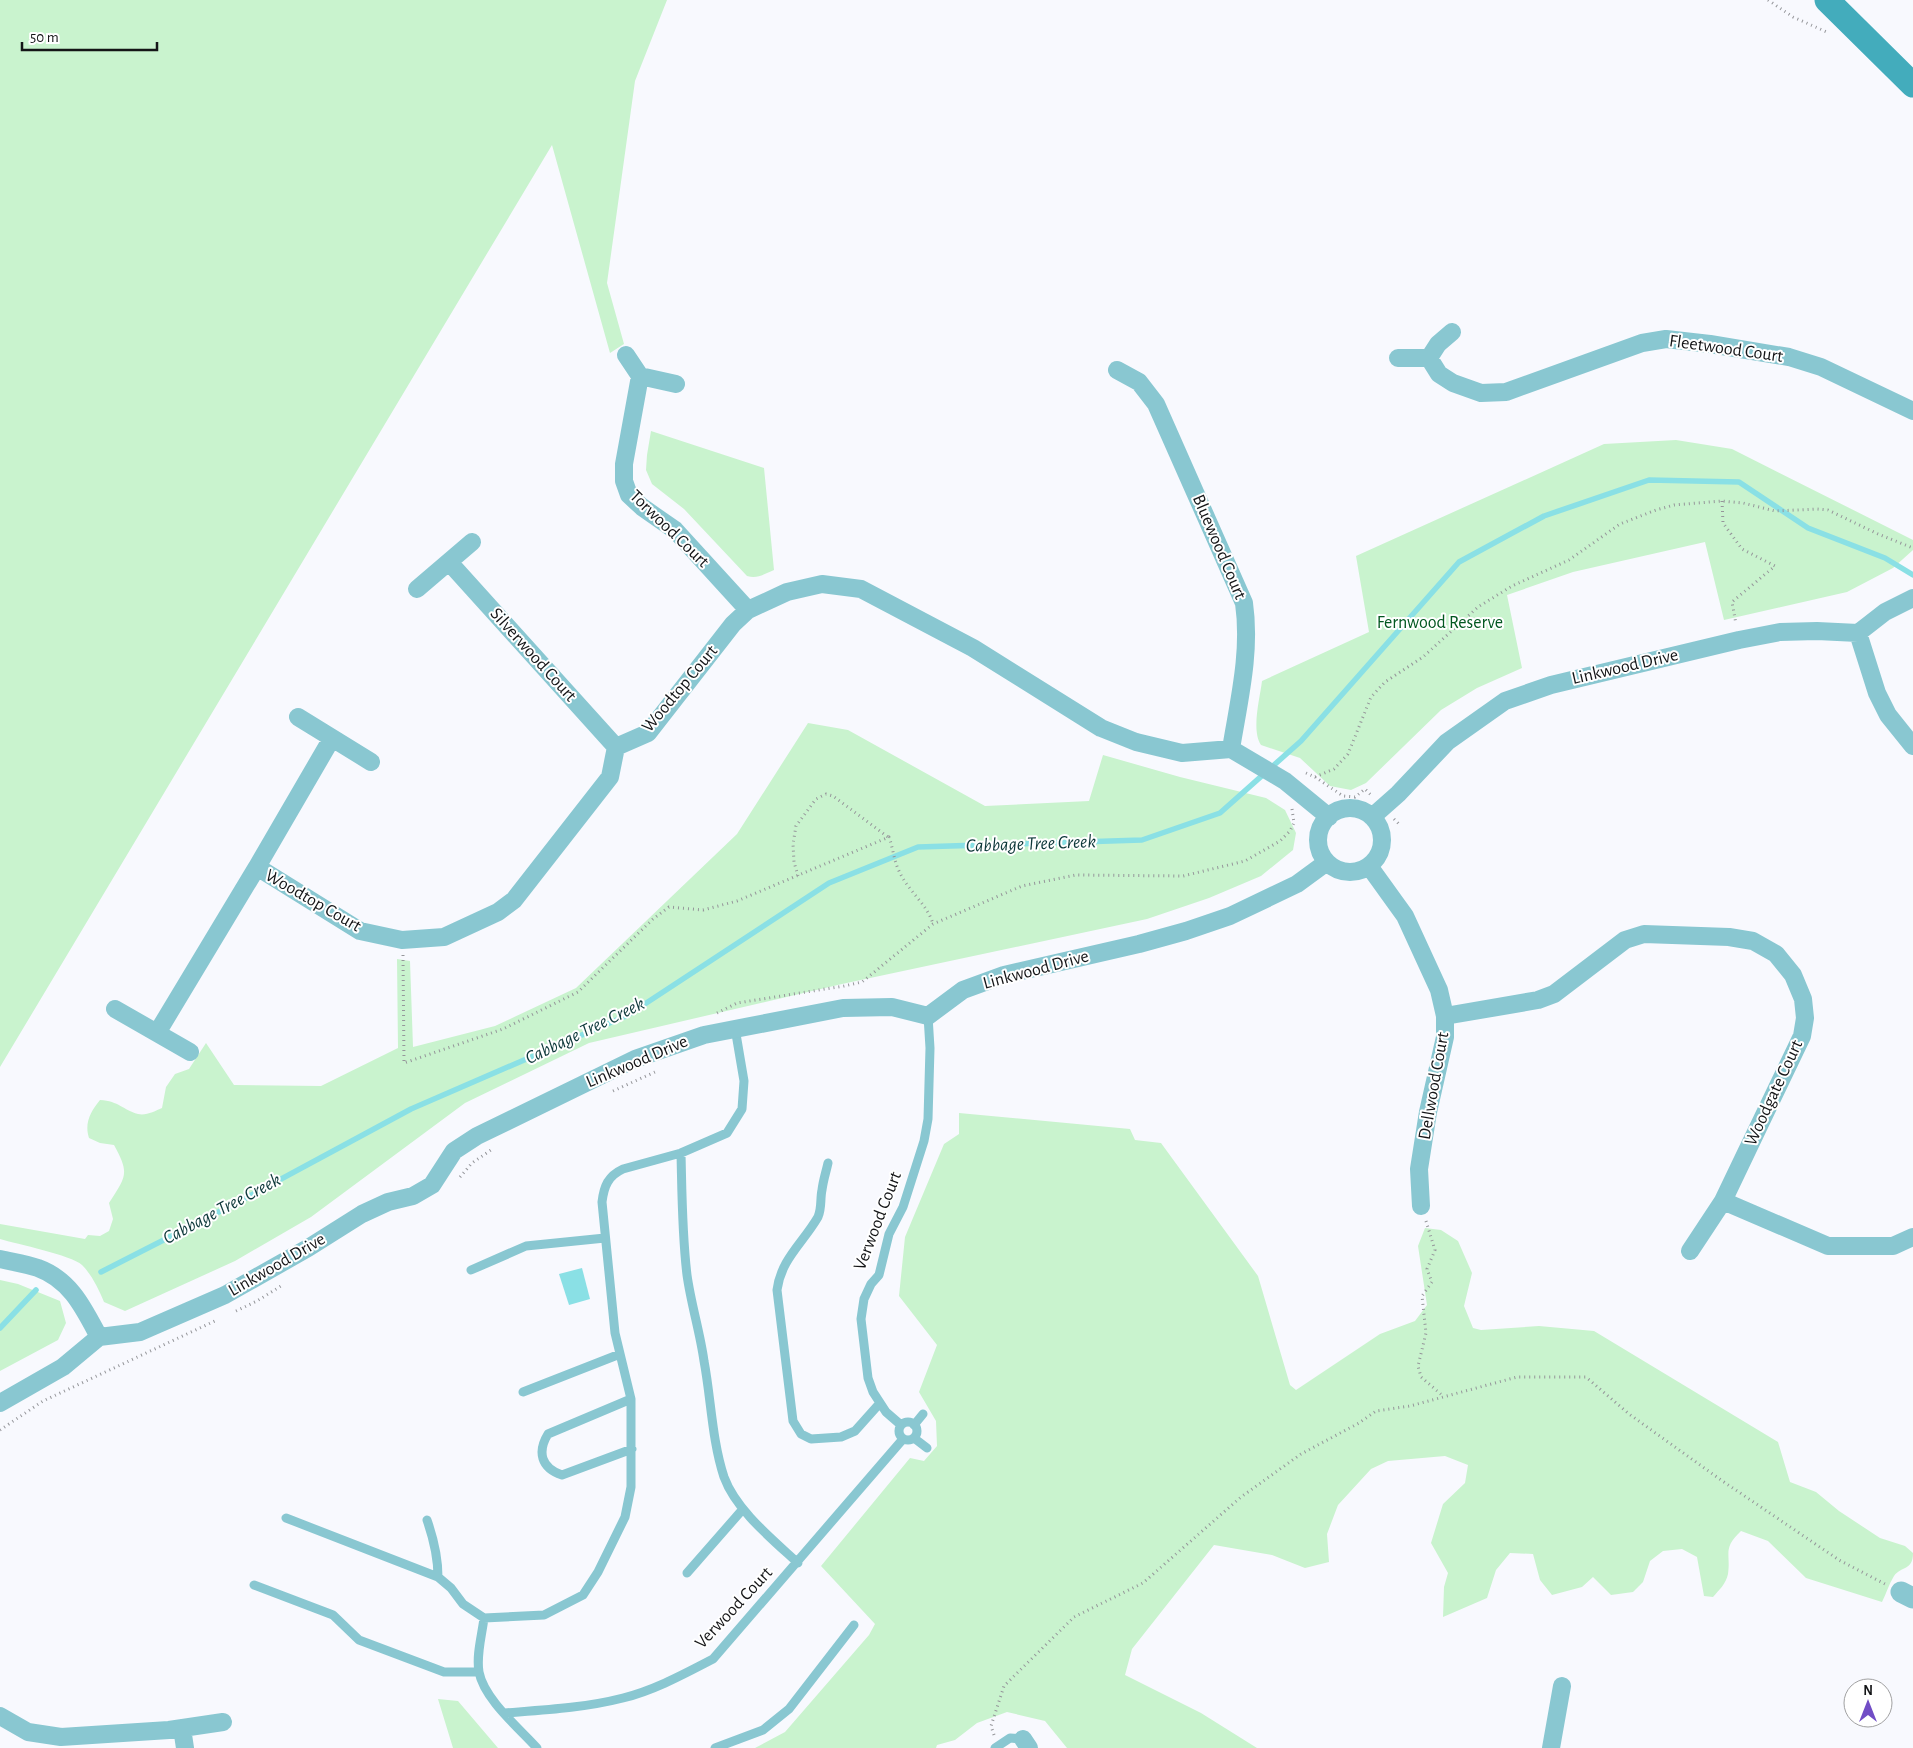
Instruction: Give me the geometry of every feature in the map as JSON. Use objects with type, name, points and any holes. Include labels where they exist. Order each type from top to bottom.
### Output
[{"type":"main road","points":[[1827,0],[1913,85]]},
{"type":"street","points":[[1398,358],[1429,358],[1438,344],[1452,332]]},
{"type":"street","name":"Fleetwood Court","points":[[1429,358],[1439,374],[1453,383],[1481,393],[1506,392],[1642,343],[1666,338],[1789,357],[1821,367],[1913,411]]},
{"type":"street","points":[[626,355],[640,376],[676,384]]},
{"type":"street","name":"Bluewood Court","points":[[1117,370],[1139,382],[1156,404],[1244,603],[1248,627],[1247,654],[1231,749]]},
{"type":"street","name":"Torwood Court","points":[[640,376],[624,464],[624,481],[630,495],[675,530],[748,610]]},
{"type":"street","points":[[417,590],[472,542]]},
{"type":"street","name":"Silverwood Court","points":[[449,562],[616,747]]},
{"type":"street","name":"Woodtop Court","points":[[157,1033],[257,867],[360,930],[402,940],[444,937],[498,912],[514,900],[610,777],[616,747],[648,733],[733,624],[748,610],[787,592],[822,584],[861,589],[973,648],[1101,728],[1136,742],[1182,753],[1231,749]]},
{"type":"street","points":[[1912,599],[1885,612],[1858,633],[1877,693],[1888,715],[1913,746]]},
{"type":"street","name":"Linkwood Drive","points":[[1378,813],[1447,742],[1505,701],[1551,685],[1780,632],[1858,633]]},
{"type":"street","points":[[298,718],[372,762]]},
{"type":"street","points":[[257,867],[332,738]]},
{"type":"street","points":[[1231,749],[1285,781],[1329,817]]},
{"type":"street","points":[[1355,809],[1378,813],[1378,825],[1382,842],[1376,860],[1369,866],[1352,872],[1342,871],[1327,862],[1321,854],[1318,844],[1323,824],[1329,817],[1337,812],[1355,809]]},
{"type":"street","name":"Linkwood Drive","points":[[99,1337],[140,1332],[225,1295],[308,1248],[362,1214],[388,1202],[413,1196],[432,1185],[454,1151],[477,1136],[635,1059],[704,1035],[843,1008],[892,1007],[928,1016],[963,990],[1004,975],[1139,944],[1230,916],[1297,884],[1327,862]]},
{"type":"street","name":"Dellwood Court","points":[[1369,866],[1405,916],[1439,990],[1446,1016],[1445,1037],[1428,1112],[1420,1169],[1421,1206]]},
{"type":"street","name":"Woodgate Court","points":[[1446,1016],[1538,1000],[1554,994],[1625,940],[1644,934],[1729,937],[1753,941],[1776,954],[1793,975],[1803,999],[1805,1018],[1802,1036],[1722,1201],[1690,1251]]},
{"type":"street","points":[[115,1009],[190,1052]]},
{"type":"street","points":[[1722,1201],[1828,1246],[1893,1246],[1913,1237]]},
{"type":"street","points":[[0,1259],[39,1268],[62,1281],[80,1300],[99,1337],[63,1366],[0,1403]]},
{"type":"street","points":[[1551,1748],[1562,1686]]},
{"type":"street","points":[[0,1716],[28,1732],[61,1737],[182,1728],[223,1722]]},
{"type":"street","points":[[182,1728],[185,1748]]},
{"type":"lane","name":"Verwood Court","points":[[902,1425],[886,1412],[880,1404],[868,1378],[861,1319],[864,1299],[879,1276],[889,1234],[903,1207],[924,1142],[928,1119],[930,1048],[928,1016]]},
{"type":"lane","points":[[286,1518],[438,1577],[451,1588],[463,1604],[484,1618],[544,1615],[583,1595],[598,1572],[626,1517],[631,1487],[631,1399],[615,1333],[602,1202],[603,1189],[614,1173],[622,1169],[681,1153],[727,1133],[742,1109],[744,1081],[736,1028]]},
{"type":"lane","points":[[681,1153],[684,1245],[688,1277],[724,1478],[743,1509],[753,1521],[798,1563]]},
{"type":"lane","points":[[828,1163],[819,1215],[786,1263],[779,1276],[777,1290],[793,1421],[801,1434],[811,1439],[841,1436],[855,1431],[880,1404]]},
{"type":"lane","points":[[471,1270],[526,1246],[605,1238]]},
{"type":"lane","points":[[523,1392],[620,1354]]},
{"type":"lane","points":[[631,1399],[548,1434],[542,1448],[544,1463],[548,1468],[562,1475],[632,1450]]},
{"type":"lane","points":[[914,1425],[924,1414]]},
{"type":"lane","points":[[909,1422],[914,1425],[917,1433],[914,1438],[909,1440],[903,1439],[900,1434],[902,1425],[909,1422]]},
{"type":"lane","points":[[914,1438],[927,1448]]},
{"type":"lane","name":"Verwood Court","points":[[505,1713],[576,1707],[623,1698],[675,1679],[714,1659],[903,1439]]},
{"type":"lane","points":[[687,1573],[743,1509]]},
{"type":"lane","points":[[427,1520],[434,1538],[438,1559],[438,1577]]},
{"type":"lane","points":[[254,1585],[333,1615],[359,1640],[444,1672],[479,1672]]},
{"type":"lane","points":[[484,1618],[479,1672],[486,1690],[537,1748]]},
{"type":"lane","points":[[715,1748],[763,1730],[789,1709],[854,1625]]},
{"type":"lane","points":[[994,1748],[1010,1738],[1026,1743]]},
{"type":"path","points":[[1722,500],[1723,523],[1742,549],[1775,566],[1732,602],[1739,640]]},
{"type":"path","points":[[1315,777],[1334,768],[1348,754],[1371,697],[1385,682],[1424,657],[1478,607],[1512,586],[1569,560],[1620,524],[1665,507],[1722,500],[1744,503],[1775,511],[1828,510],[1878,534],[1913,548]]},
{"type":"path","points":[[1303,771],[1343,796],[1355,797],[1365,789],[1378,813],[1400,825]]},
{"type":"path","points":[[798,876],[794,862],[793,844],[796,826],[816,799],[826,794],[832,796],[889,837],[898,870],[907,888],[930,914],[933,924]]},
{"type":"path","points":[[711,1016],[737,1003],[862,982],[933,924],[1022,886],[1076,875],[1183,876],[1245,861],[1280,841],[1290,831],[1294,823],[1294,814],[1290,806]]},
{"type":"path","points":[[402,940],[404,1063],[503,1029],[578,992],[653,919],[669,907],[703,910],[737,901],[889,837]]},
{"type":"path","points":[[1421,1206],[1435,1250],[1427,1270],[1432,1282],[1422,1296],[1426,1333],[1418,1366],[1420,1377],[1444,1397]]},
{"type":"path","points":[[991,1726],[1004,1686],[1074,1617],[1143,1583],[1240,1497],[1301,1454],[1376,1411],[1410,1406],[1517,1377],[1586,1377],[1629,1414],[1721,1480],[1839,1560],[1901,1592]]},
{"type":"green space","points":[[0,0],[667,0],[635,81],[607,283],[624,344],[610,353],[552,145],[0,1067]]},
{"type":"green space","points":[[651,431],[764,468],[774,570],[758,576],[747,576],[684,509],[652,484],[646,470]]},
{"type":"green space","name":"Fernwood Reserve","points":[[1676,440],[1732,449],[1913,540],[1913,550],[1893,568],[1847,592],[1724,620],[1705,542],[1573,572],[1507,595],[1522,668],[1477,688],[1441,710],[1366,783],[1351,790],[1330,786],[1300,758],[1261,745],[1258,739],[1256,723],[1262,681],[1369,632],[1356,556],[1604,444]]},
{"type":"green space","points":[[808,723],[848,730],[985,806],[1089,801],[1103,755],[1180,777],[1266,798],[1285,810],[1296,833],[1293,850],[1261,876],[1209,898],[1147,919],[842,984],[589,1043],[465,1103],[311,1217],[235,1261],[125,1311],[104,1302],[89,1273],[76,1261],[0,1239],[0,1224],[85,1239],[88,1235],[100,1236],[109,1231],[113,1219],[109,1203],[119,1187],[124,1175],[124,1169],[114,1145],[100,1143],[89,1138],[87,1127],[91,1113],[100,1100],[112,1102],[141,1114],[150,1113],[162,1108],[166,1087],[175,1074],[189,1069],[206,1043],[234,1085],[321,1086],[398,1048],[397,959],[410,961],[413,1047],[495,1026],[576,988],[737,834]]},
{"type":"green space","points":[[959,1113],[1130,1129],[1135,1140],[1161,1143],[1258,1276],[1290,1385],[1296,1390],[1380,1334],[1415,1321],[1427,1305],[1418,1246],[1425,1228],[1441,1230],[1458,1241],[1472,1273],[1464,1306],[1473,1328],[1481,1330],[1539,1326],[1594,1331],[1778,1442],[1790,1482],[1816,1492],[1839,1511],[1880,1538],[1905,1546],[1913,1553],[1911,1563],[1894,1576],[1882,1602],[1806,1578],[1768,1541],[1741,1531],[1729,1547],[1729,1567],[1726,1581],[1713,1597],[1704,1596],[1697,1557],[1682,1549],[1663,1551],[1650,1561],[1643,1582],[1633,1592],[1611,1595],[1593,1577],[1582,1587],[1552,1595],[1540,1580],[1533,1554],[1510,1553],[1496,1570],[1487,1598],[1443,1617],[1444,1587],[1448,1573],[1431,1543],[1443,1504],[1465,1483],[1468,1465],[1445,1456],[1388,1461],[1371,1469],[1338,1505],[1327,1534],[1329,1562],[1305,1568],[1272,1555],[1214,1545],[1132,1649],[1125,1675],[1201,1713],[1257,1748],[1067,1748],[1045,1721],[1007,1712],[977,1723],[955,1740],[937,1745],[936,1748],[755,1748],[785,1732],[869,1635],[875,1624],[821,1566],[910,1458],[924,1461],[937,1446],[936,1421],[919,1392],[937,1345],[899,1296],[905,1237],[944,1144],[959,1134]]},
{"type":"green space","points":[[0,1280],[18,1284],[60,1301],[66,1323],[58,1340],[0,1371]]},
{"type":"green space","points":[[438,1699],[458,1701],[498,1748],[453,1748]]},
{"type":"water","points":[[582,1268],[590,1299],[569,1305],[559,1274]]},
{"type":"waterway","name":"Cabbage Tree Creek","points":[[101,1272],[244,1199],[411,1109],[628,1015],[829,883],[918,847],[1142,840],[1220,813],[1301,741],[1459,562],[1544,516],[1649,480],[1739,482],[1808,528],[1885,558],[1913,575]]},
{"type":"waterway","name":"Cabbage Tree Creek","points":[[0,1328],[36,1290]]}]
